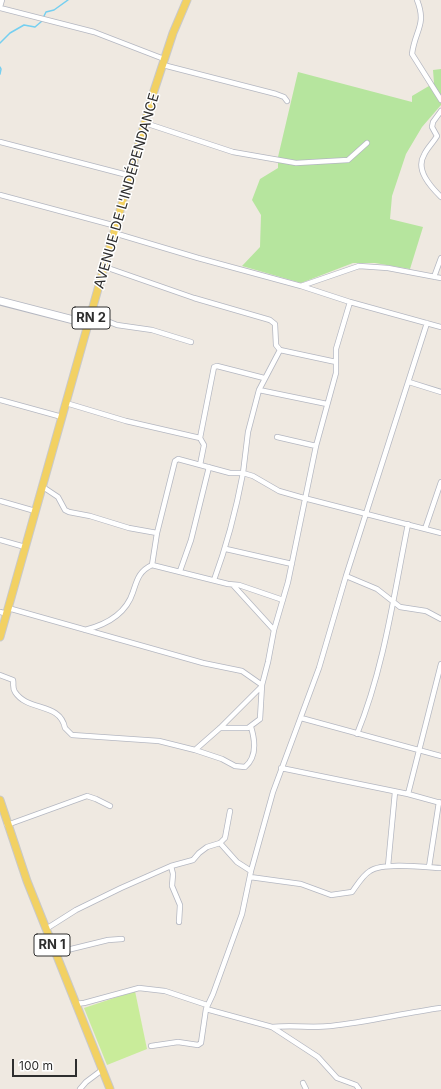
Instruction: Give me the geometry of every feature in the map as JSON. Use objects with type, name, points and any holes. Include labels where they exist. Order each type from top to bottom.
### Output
[{"type":"main road","name":"AVENUE DE L'INDÉPENDANCE","points":[[0,637],[5,611],[43,487],[145,123],[173,33],[187,0]]},
{"type":"main road","name":"RN 1","points":[[0,800],[7,824],[55,953],[110,1089]]},
{"type":"street","points":[[2,0],[0,8],[94,32],[164,62],[276,94],[284,97],[287,101]]},
{"type":"street","points":[[417,0],[422,12],[422,20],[412,54],[441,100]]},
{"type":"street","points":[[441,111],[433,122],[432,127],[437,136],[423,156],[421,165],[424,176],[441,197]]},
{"type":"street","points":[[145,123],[233,152],[296,163],[348,160],[367,143]]},
{"type":"street","points":[[0,142],[131,176]]},
{"type":"street","points":[[0,195],[115,229],[198,258],[441,327]]},
{"type":"street","points":[[434,277],[441,258]]},
{"type":"street","points":[[301,286],[359,266],[388,268],[441,278]]},
{"type":"street","points":[[105,267],[194,298],[270,320],[275,324],[276,345],[280,350],[336,362]]},
{"type":"street","points":[[0,301],[89,324]]},
{"type":"street","points":[[220,728],[251,727],[260,719],[262,686],[274,630],[292,564],[316,446],[336,373],[336,349],[350,302]]},
{"type":"street","points":[[92,315],[117,325],[152,330],[191,342]]},
{"type":"street","points":[[151,1046],[178,1042],[198,1045],[201,1043],[207,1007],[240,921],[251,871],[271,797],[319,668],[346,576],[427,323]]},
{"type":"street","points":[[214,580],[226,549],[235,514],[243,474],[248,432],[259,390],[280,350]]},
{"type":"street","points":[[200,465],[204,445],[200,438],[214,367],[217,366],[264,378]]},
{"type":"street","points":[[409,382],[441,392]]},
{"type":"street","points":[[259,390],[327,404]]},
{"type":"street","points":[[0,400],[62,417]]},
{"type":"street","points":[[66,403],[126,422],[200,438]]},
{"type":"street","points":[[277,437],[316,446]]},
{"type":"street","points":[[152,565],[157,533],[175,461],[178,460],[230,473],[253,476],[279,491],[441,533]]},
{"type":"street","points":[[180,571],[190,540],[209,467]]},
{"type":"street","points":[[425,529],[441,482]]},
{"type":"street","points":[[43,487],[58,497],[65,510],[69,512],[90,516],[129,528],[157,533]]},
{"type":"street","points":[[0,501],[35,511]]},
{"type":"street","points":[[357,734],[378,673],[408,524]]},
{"type":"street","points":[[0,540],[25,547]]},
{"type":"street","points":[[226,549],[292,564]]},
{"type":"street","points":[[84,630],[102,625],[120,612],[133,593],[134,584],[141,571],[152,565],[233,585],[239,584],[283,600]]},
{"type":"street","points":[[346,576],[377,589],[400,607],[426,611],[441,619]]},
{"type":"street","points":[[233,585],[274,630]]},
{"type":"street","points":[[5,611],[84,630],[203,663],[242,671],[262,686]]},
{"type":"street","points":[[408,794],[441,664]]},
{"type":"street","points":[[0,674],[13,680],[13,689],[18,696],[42,709],[58,714],[64,721],[65,728],[72,735],[159,741],[195,750],[222,759],[235,766],[245,767],[252,757],[254,746],[251,727]]},
{"type":"street","points":[[195,750],[220,728],[262,686]]},
{"type":"street","points":[[253,695],[261,696]]},
{"type":"street","points":[[301,718],[441,756]]},
{"type":"street","points":[[282,768],[408,794],[440,803],[429,867]]},
{"type":"street","points":[[388,866],[395,792]]},
{"type":"street","points":[[7,824],[87,796],[110,806]]},
{"type":"street","points":[[46,929],[90,903],[171,866],[194,860],[199,853],[220,843],[225,838],[230,811]]},
{"type":"street","points":[[220,843],[237,862],[251,871]]},
{"type":"street","points":[[171,866],[173,874],[172,886],[180,905],[179,922]]},
{"type":"street","points":[[250,876],[302,884],[331,895],[352,892],[368,872],[388,866],[441,868]]},
{"type":"street","points":[[55,953],[108,940],[122,939]]},
{"type":"street","points":[[75,1004],[84,1003],[139,988],[165,991],[207,1007],[272,1027],[318,1057],[337,1078],[356,1085],[359,1089]]},
{"type":"street","points":[[272,1027],[298,1025],[330,1026],[378,1020],[441,1008]]},
{"type":"street","points":[[80,1089],[86,1082],[102,1070]]},
{"type":"street","points":[[303,1083],[306,1089]]},
{"type":"green space","points":[[441,69],[441,105],[422,127],[406,154],[392,196],[390,219],[423,227],[410,269],[375,263],[353,263],[301,283],[242,266],[260,247],[261,215],[252,200],[260,179],[278,168],[278,157],[298,72],[412,102],[412,96],[434,83],[433,70]]},
{"type":"green space","points":[[135,991],[147,1049],[107,1065],[84,1008]]},
{"type":"waterway","points":[[44,16],[46,12],[54,10],[68,0]]},
{"type":"waterway","points":[[0,43],[10,33],[24,25],[35,27],[42,21]]},
{"type":"waterway","points":[[0,67],[0,74]]}]
